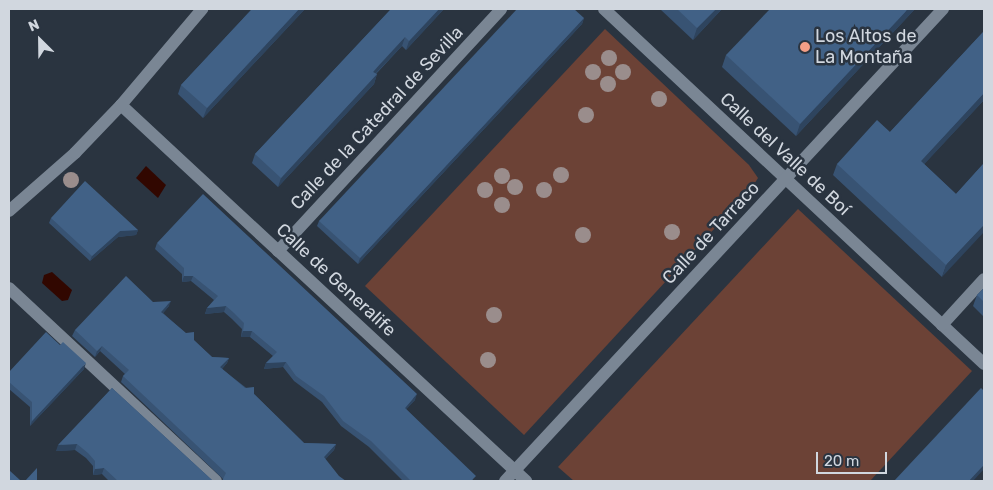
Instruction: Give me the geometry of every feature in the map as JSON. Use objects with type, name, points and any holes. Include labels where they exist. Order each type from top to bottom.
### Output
[{"type":"street","points":[[9,211],[75,153],[121,105],[202,9]]},
{"type":"street","name":"Calle de la Catedral de Sevilla","points":[[278,251],[501,9]]},
{"type":"street","name":"Calle del Valle de Boí","points":[[604,9],[984,364]]},
{"type":"street","name":"Calle de Tarraco","points":[[505,481],[944,9]]},
{"type":"street","name":"Calle de Generalife","points":[[121,105],[526,481]]},
{"type":"street","points":[[942,325],[984,279]]},
{"type":"street","points":[[9,288],[216,481]]},
{"type":"shaded area","points":[[605,29],[749,165],[758,178],[751,189],[524,435],[365,286]]},
{"type":"shaded area","points":[[146,166],[166,185],[158,198],[136,178]]},
{"type":"shaded area","points":[[798,209],[972,371],[870,481],[574,481],[558,467]]},
{"type":"shaded area","points":[[52,272],[72,290],[68,300],[62,301],[42,283],[44,275]]},
{"type":"building","points":[[252,9],[299,9],[207,108],[181,85]]},
{"type":"building","points":[[391,9],[439,9],[409,41],[405,37],[373,72],[377,74],[281,178],[255,154]]},
{"type":"building","points":[[517,9],[574,9],[584,18],[360,258],[319,221]]},
{"type":"building","points":[[677,9],[716,9],[697,28]]},
{"type":"building","points":[[770,9],[908,9],[800,124],[726,55]]},
{"type":"building","points":[[984,31],[984,93],[921,161],[956,194],[984,163],[984,225],[946,265],[837,164],[877,120],[890,132]]},
{"type":"building","points":[[85,181],[138,230],[120,231],[92,256],[51,218]]},
{"type":"building","points":[[203,194],[417,394],[405,408],[476,476],[471,481],[411,481],[371,441],[343,421],[324,396],[296,376],[286,362],[266,363],[277,352],[252,331],[243,331],[244,323],[226,306],[207,308],[218,296],[193,276],[184,276],[184,268],[157,243]]},
{"type":"building","points":[[126,276],[153,302],[171,301],[161,312],[186,333],[194,332],[194,340],[212,357],[229,358],[220,367],[245,388],[254,387],[254,394],[304,443],[336,444],[324,457],[339,476],[346,481],[222,481],[226,473],[123,376],[129,370],[102,346],[97,351],[75,330]]},
{"type":"building","points":[[984,288],[984,302],[977,295]]},
{"type":"building","points":[[46,332],[60,345],[63,342],[86,363],[32,421],[32,402],[9,382],[9,372]]},
{"type":"building","points":[[112,388],[213,481],[118,481],[104,468],[95,469],[95,461],[77,444],[58,445]]},
{"type":"building","points":[[981,388],[984,391],[984,465],[969,481],[894,481]]},
{"type":"building","points":[[37,468],[37,481],[25,481]]},
{"type":"building","points":[[9,470],[21,481],[9,481]]},
{"type":"place","name":"Los Altos de La Montaña","points":[[805,47]]}]
